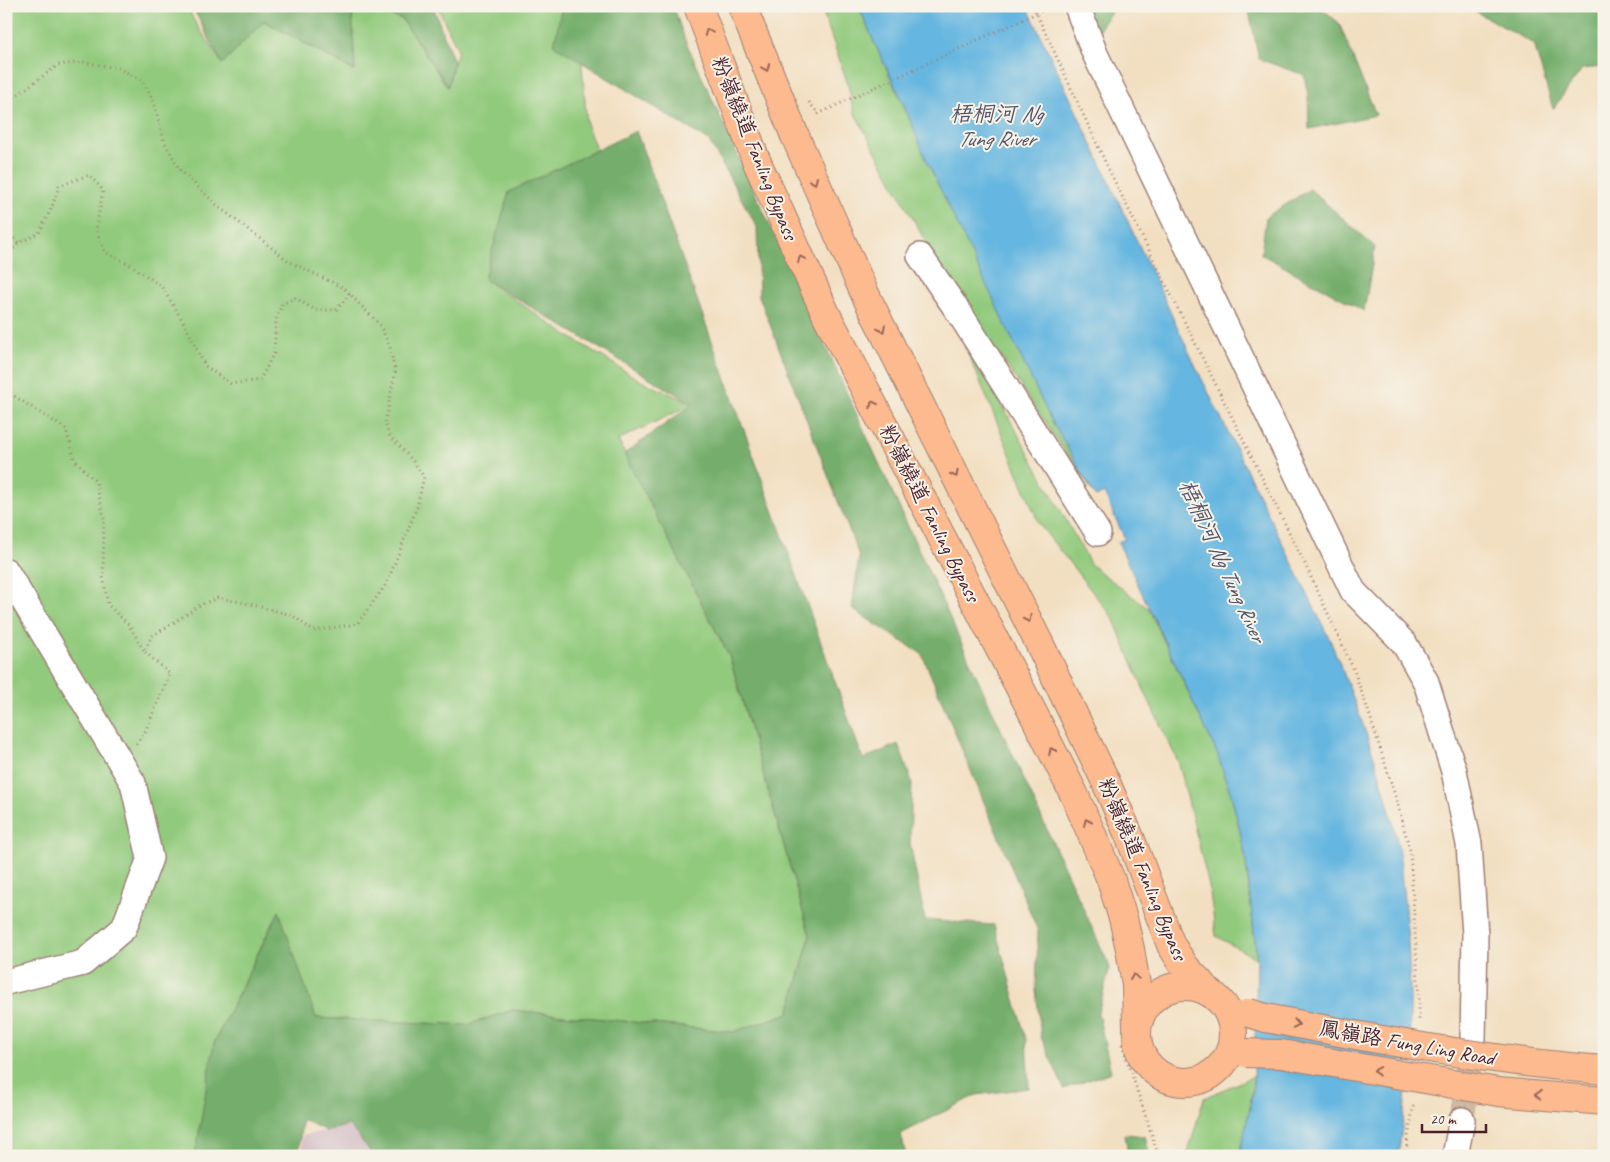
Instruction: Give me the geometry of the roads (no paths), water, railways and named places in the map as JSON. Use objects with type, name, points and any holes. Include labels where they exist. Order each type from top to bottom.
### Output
[{"type":"main road","name":"粉嶺繞道 Fanling Bypass","points":[[698,6],[756,160],[826,314],[1074,794],[1111,880],[1123,918],[1136,985],[1138,1026]]},
{"type":"main road","name":"粉嶺繞道 Fanling Bypass","points":[[742,6],[771,81],[864,292],[1044,651],[1105,780],[1131,840],[1171,945],[1185,967],[1212,994]]},
{"type":"main road","points":[[1176,986],[1193,986],[1212,994],[1226,1010],[1232,1026],[1232,1042],[1237,1055],[1202,1079],[1185,1082],[1168,1079],[1154,1071],[1143,1058],[1138,1042],[1138,1026],[1143,1009],[1161,992],[1176,986]]},
{"type":"main road","name":"鳳嶺路 Fung Ling Road","points":[[1212,994],[1248,1013],[1266,1018],[1429,1049],[1503,1060],[1604,1070]]},
{"type":"main road","name":"鳳嶺路 Fung Ling Road","points":[[1237,1055],[1282,1054],[1498,1092],[1604,1101]]},
{"type":"lane","points":[[1076,6],[1099,63],[1353,591],[1404,642],[1426,682],[1454,770],[1469,844],[1475,935],[1473,1039]]},
{"type":"lane","points":[[920,256],[960,314],[1098,533]]},
{"type":"lane","points":[[6,571],[133,783],[150,858],[124,928],[83,963],[6,982]]},
{"type":"lane","points":[[1455,1156],[1462,1120]]},
{"type":"water","name":"梧桐河 Ng Tung River","points":[[859,6],[1027,6],[1197,369],[1330,640],[1360,716],[1377,767],[1400,857],[1409,957],[1410,1024],[1403,1123],[1398,1156],[1239,1156],[1250,1107],[1254,1076],[1257,959],[1245,853],[1232,798],[1217,753],[1118,542],[1125,539],[1104,493],[1096,497],[1049,416],[925,157],[901,98]]},
{"type":"tunnel","points":[[1462,1120],[1473,1039]]}]
